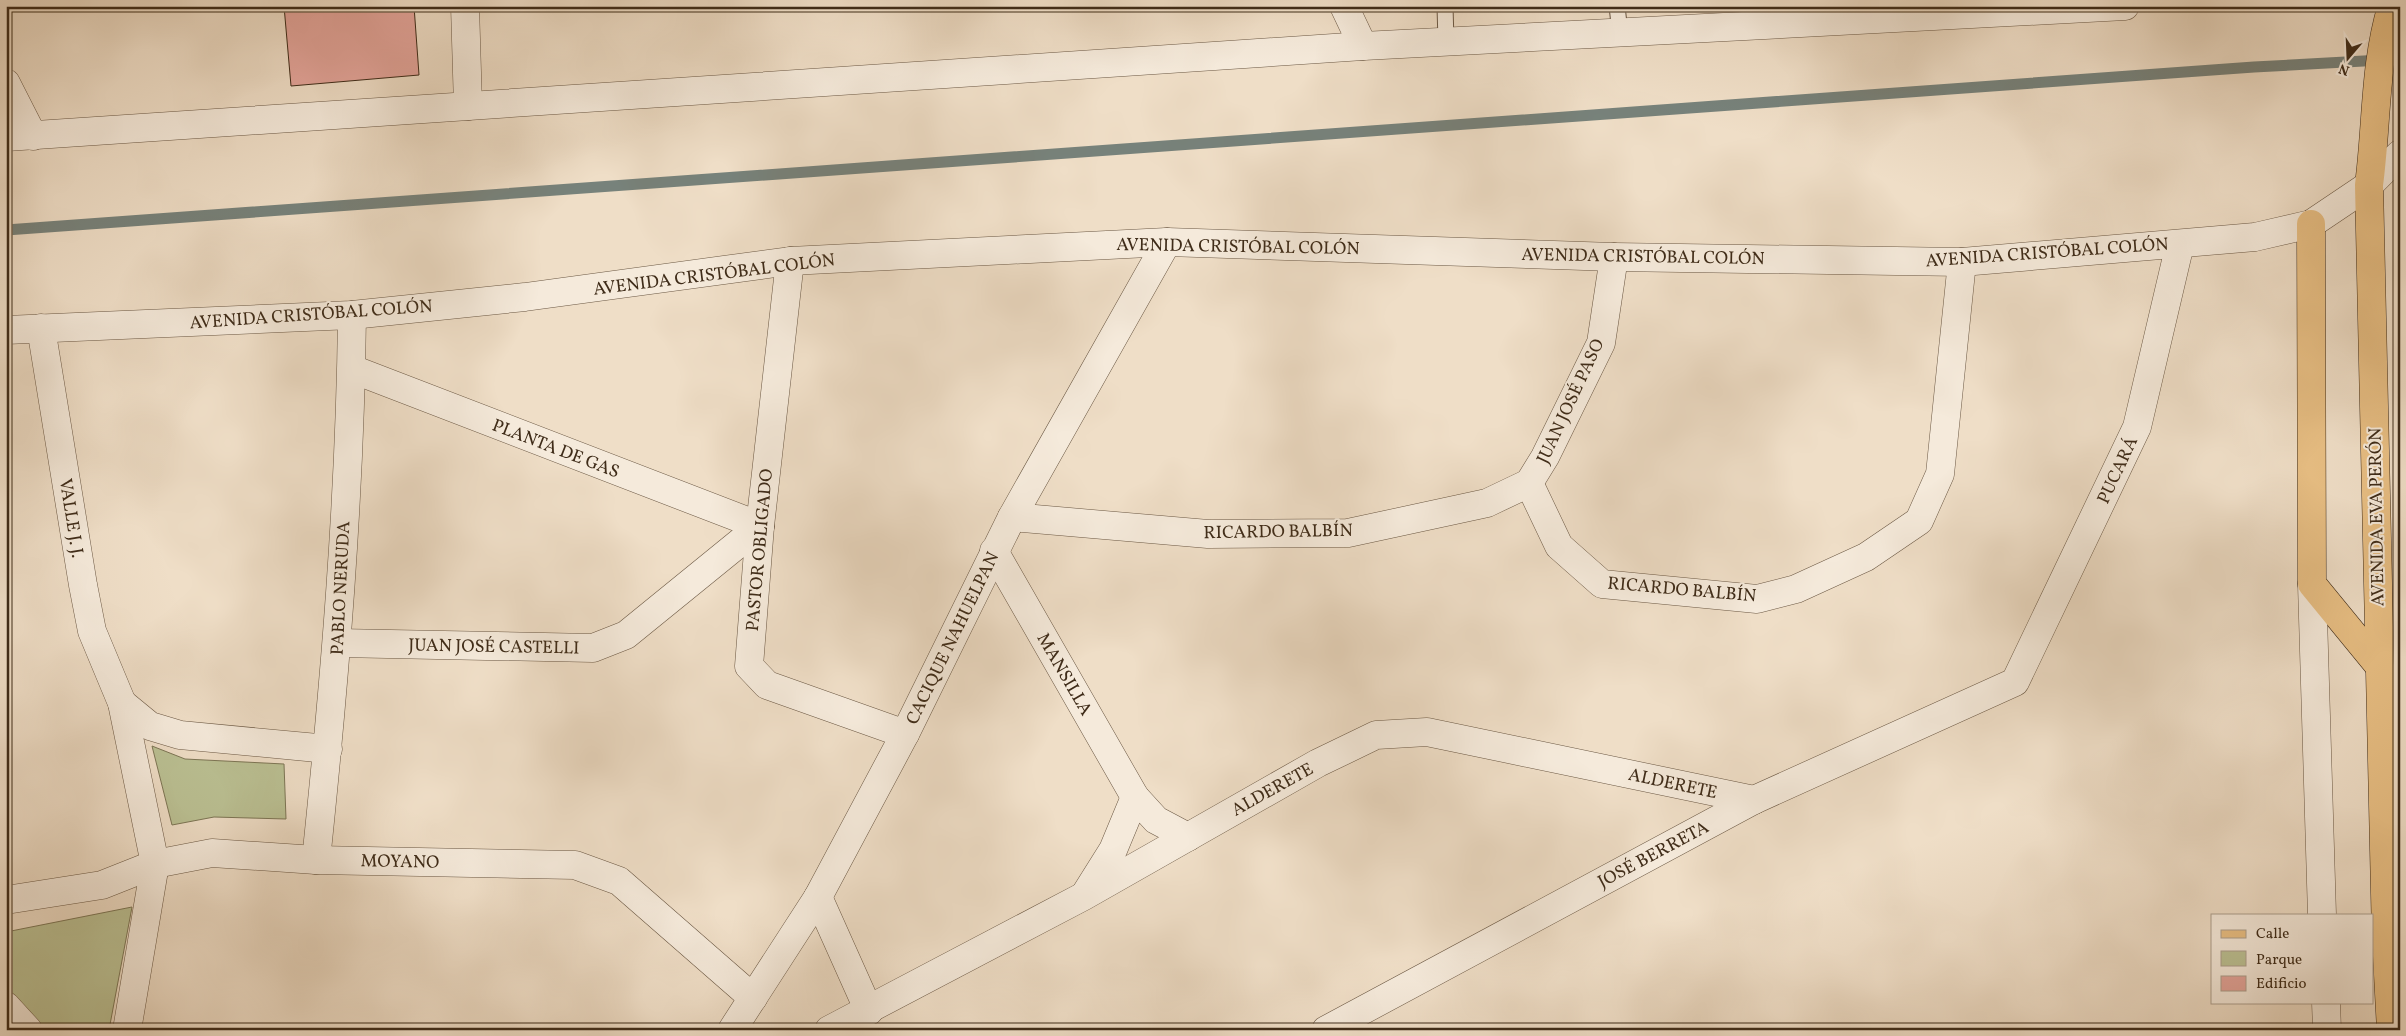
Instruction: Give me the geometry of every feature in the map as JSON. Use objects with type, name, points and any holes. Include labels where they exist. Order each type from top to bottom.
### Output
[{"type":"main road","name":"AVENIDA EVA PERÓN","points":[[2391,1030],[2391,796],[2380,668],[2369,185],[2374,146],[2375,94],[2383,34],[2392,6]]},
{"type":"main road","points":[[2312,224],[2312,584],[2380,668]]},
{"type":"street","points":[[465,6],[468,106]]},
{"type":"street","points":[[1344,6],[1363,46]]},
{"type":"street","points":[[6,137],[1446,42],[1619,19],[2126,6]]},
{"type":"street","points":[[6,83],[33,136]]},
{"type":"street","name":"AVENIDA CRISTÓBAL COLÓN","points":[[6,330],[352,315],[525,297],[790,261],[1167,242],[1614,257],[1962,262],[2255,237],[2312,224],[2369,185],[2400,154]]},
{"type":"street","name":"CACIQUE NAHUELPAN","points":[[732,1030],[818,897],[905,734],[1012,517],[1167,242]]},
{"type":"street","name":"PUCARÁ","points":[[2015,682],[2137,427],[2180,244]]},
{"type":"street","name":"JUAN JOSÉ PASO","points":[[1529,483],[1545,457],[1600,342],[1614,257]]},
{"type":"street","name":"PASTOR OBLIGADO","points":[[790,261],[760,526],[749,666],[767,685],[905,734]]},
{"type":"street","name":"RICARDO BALBÍN","points":[[1012,517],[1208,534],[1348,533],[1487,503],[1529,483],[1559,546],[1602,584],[1757,598],[1796,589],[1866,557],[1919,521],[1940,474],[1962,262]]},
{"type":"street","name":"PABLO NERUDA","points":[[316,860],[338,643],[352,369],[352,315]]},
{"type":"street","name":"VALLE J. J.","points":[[41,328],[92,631],[122,703],[155,864]]},
{"type":"street","name":"PLANTA DE GAS","points":[[352,369],[760,526]]},
{"type":"street","name":"JUAN JOSÉ CASTELLI","points":[[338,643],[593,648],[626,635],[760,526]]},
{"type":"street","name":"MANSILLA","points":[[994,551],[1135,797],[1156,820],[1188,837]]},
{"type":"street","points":[[2312,584],[2322,914]]},
{"type":"street","name":"JOSÉ BERRETA","points":[[1326,1030],[1754,800],[2015,682]]},
{"type":"street","points":[[122,703],[150,726],[180,735],[328,749]]},
{"type":"street","name":"ALDERETE","points":[[829,1030],[869,1011],[1084,896],[1318,763],[1376,735],[1427,732],[1754,800]]},
{"type":"street","points":[[1084,896],[1113,850],[1135,797]]},
{"type":"street","name":"MOYANO","points":[[6,900],[102,885],[155,864],[212,853],[316,860],[575,865],[619,881],[753,998]]},
{"type":"street","points":[[127,1030],[155,864]]},
{"type":"street","points":[[818,897],[869,1011]]},
{"type":"street","points":[[2326,1004],[2327,1030]]},
{"type":"street","points":[[6,1006],[28,1030]]},
{"type":"lane","points":[[1445,6],[1446,42]]},
{"type":"green space","points":[[152,746],[185,759],[284,764],[286,819],[214,817],[172,825]]},
{"type":"green space","points":[[132,907],[109,1030],[40,1030],[6,993],[6,932]]},
{"type":"building","points":[[284,6],[414,6],[419,75],[291,86]]},
{"type":"waterway","points":[[6,230],[2254,67],[2400,59]]}]
